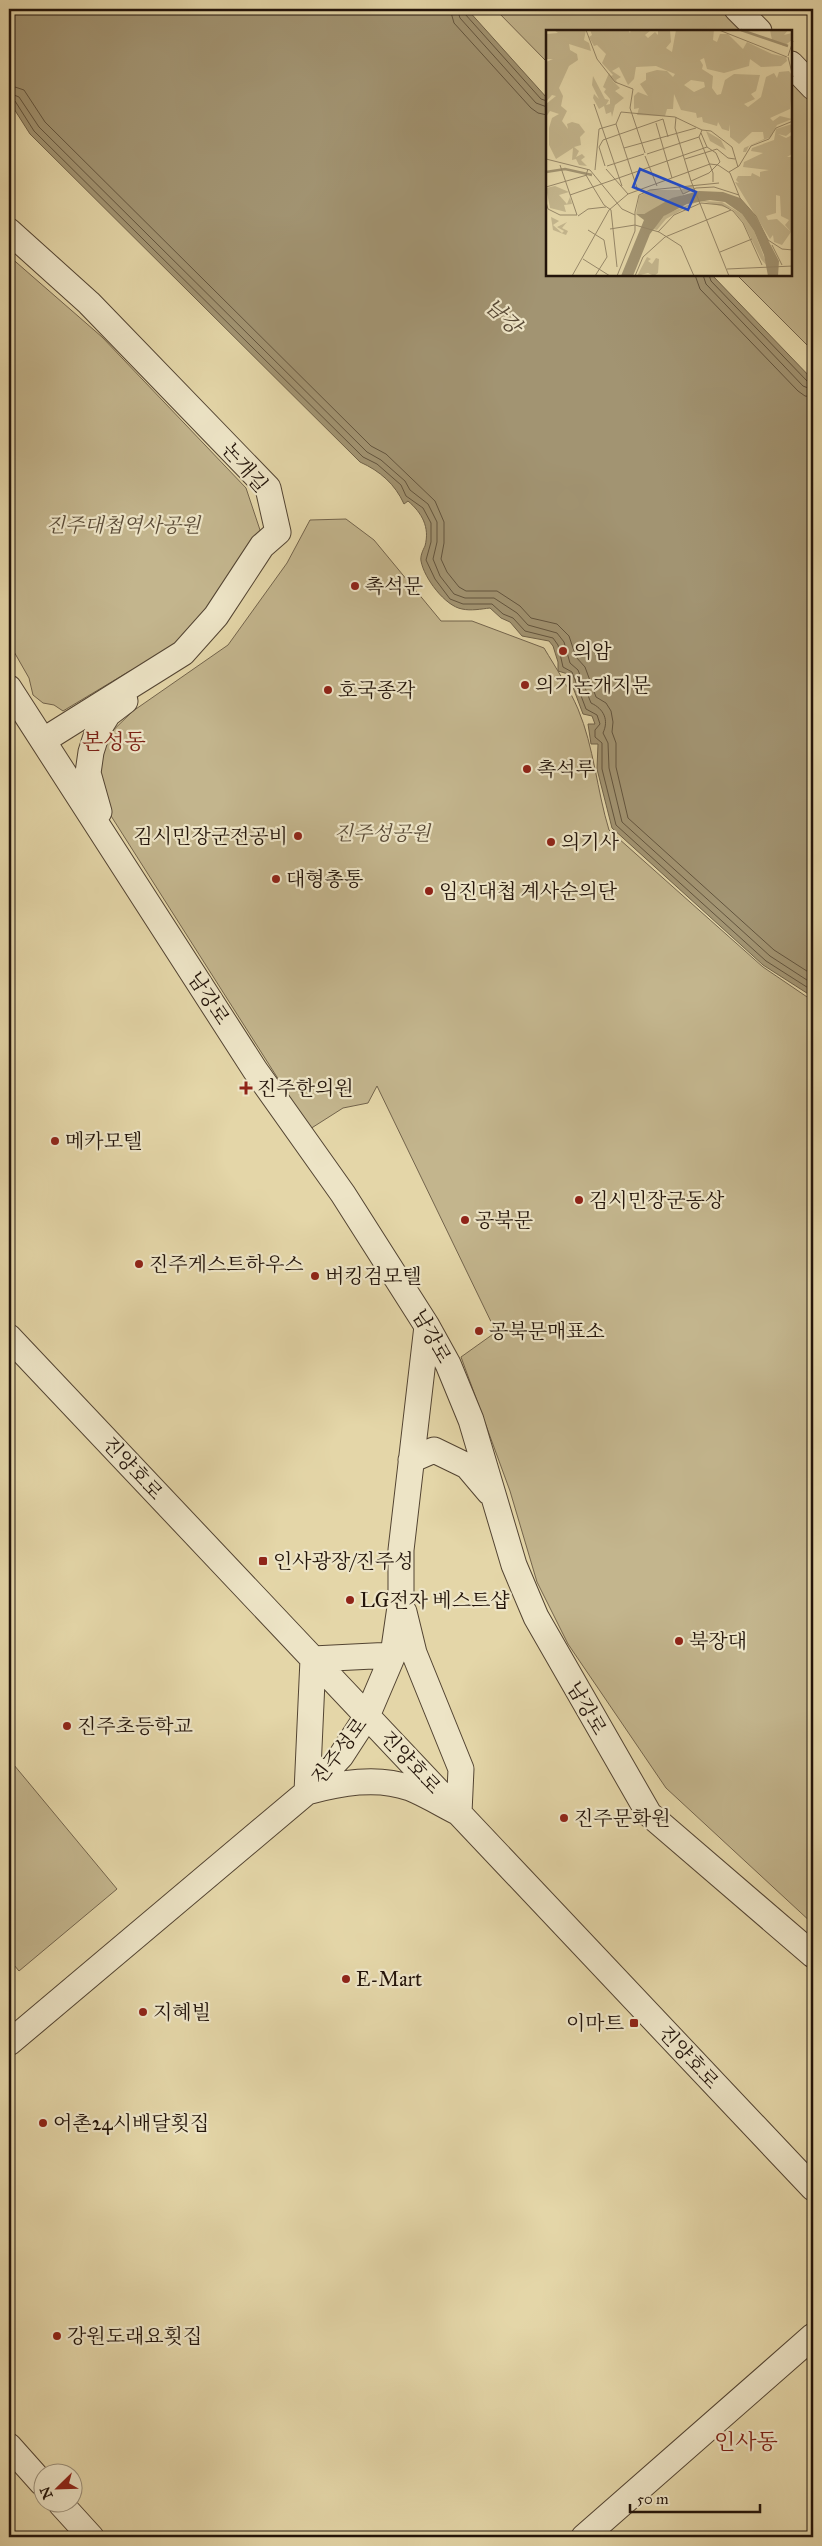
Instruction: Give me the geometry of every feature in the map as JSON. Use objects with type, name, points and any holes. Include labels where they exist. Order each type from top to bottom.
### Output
[{"type":"street","points":[[737,9],[758,30]]},
{"type":"street","points":[[792,65],[813,87]]},
{"type":"street","name":"논개길","points":[[9,231],[89,303],[268,488],[278,532],[262,546],[216,616],[183,653],[44,740]]},
{"type":"street","points":[[104,834],[88,773],[91,752],[98,730],[108,714],[123,703],[156,671]]},
{"type":"street","name":"남강로","points":[[9,688],[255,1070],[343,1194],[427,1326],[448,1364],[471,1420],[514,1565],[536,1617],[649,1814],[813,1955]]},
{"type":"street","name":"진주성로","points":[[9,2043],[308,1792],[340,1756],[367,1716],[393,1656],[401,1600],[401,1550],[427,1326]]},
{"type":"street","name":"진양호로","points":[[9,1337],[813,2188]]},
{"type":"street","points":[[411,1460],[434,1450],[467,1466],[493,1496]]},
{"type":"street","points":[[393,1656],[313,1659],[308,1792],[338,1783],[378,1783],[410,1788],[459,1813],[461,1769],[414,1654],[401,1600]]},
{"type":"street","points":[[584,2537],[813,2336]]},
{"type":"street","points":[[9,2446],[32,2472]]},
{"type":"street","points":[[70,2514],[91,2537]]},
{"type":"green space","points":[[495,9],[719,9],[741,30],[546,30],[546,61]]},
{"type":"green space","points":[[792,81],[813,103],[813,351],[738,276],[792,276]]},
{"type":"green space","name":"진주대첩역사공원","points":[[9,256],[102,337],[246,488],[261,533],[180,646],[128,672],[63,711],[54,705],[43,703],[33,695],[29,678],[9,643]]},
{"type":"green space","name":"진주성공원","points":[[346,519],[374,540],[441,621],[472,621],[544,648],[571,693],[578,709],[588,738],[609,830],[763,967],[813,1001],[813,1924],[666,1788],[568,1644],[537,1582],[510,1491],[461,1357],[496,1332],[377,1086],[368,1103],[343,1108],[310,1129],[106,808],[96,754],[99,744],[133,711],[228,645],[287,563],[310,520]]},
{"type":"green space","points":[[9,1759],[117,1889],[19,1971],[9,1959]]},
{"type":"water","name":"남강","points":[[9,9],[467,9],[546,97],[546,276],[713,276],[813,380],[813,997],[763,965],[612,828],[597,769],[598,744],[591,744],[588,724],[595,724],[592,716],[583,714],[568,674],[558,671],[558,662],[553,646],[549,641],[522,636],[510,622],[501,618],[490,608],[462,609],[455,607],[442,597],[431,583],[423,568],[421,557],[425,546],[426,527],[417,510],[408,501],[404,504],[391,484],[380,474],[360,462],[30,134],[9,101]]},
{"type":"place","name":"촉석문","points":[[355,586]]},
{"type":"place","name":"의암","points":[[563,651]]},
{"type":"place","name":"의기논개지문","points":[[525,685]]},
{"type":"place","name":"호국종각","points":[[328,690]]},
{"type":"place","name":"촉석루","points":[[527,769]]},
{"type":"place","name":"김시민장군전공비","points":[[298,836]]},
{"type":"place","name":"의기사","points":[[551,842]]},
{"type":"place","name":"대형총통","points":[[276,879]]},
{"type":"place","name":"임진대첩 계사순의단","points":[[429,891]]},
{"type":"place","name":"진주한의원","points":[[246,1088]]},
{"type":"place","name":"메카모텔","points":[[55,1141]]},
{"type":"place","name":"김시민장군동상","points":[[579,1200]]},
{"type":"place","name":"공북문","points":[[465,1220]]},
{"type":"place","name":"진주게스트하우스","points":[[139,1264]]},
{"type":"place","name":"버킹검모텔","points":[[315,1276]]},
{"type":"place","name":"공북문매표소","points":[[479,1331]]},
{"type":"place","name":"인사광장/진주성","points":[[263,1561]]},
{"type":"place","name":"LG전자 베스트샵","points":[[350,1600]]},
{"type":"place","name":"북장대","points":[[679,1641]]},
{"type":"place","name":"진주초등학교","points":[[67,1726]]},
{"type":"place","name":"진주문화원","points":[[564,1818]]},
{"type":"place","name":"E-Mart","points":[[346,1979]]},
{"type":"place","name":"지혜빌","points":[[143,2012]]},
{"type":"place","name":"이마트","points":[[634,2023]]},
{"type":"place","name":"어촌24시배달횟집","points":[[43,2123]]},
{"type":"place","name":"강원도래요횟집","points":[[57,2336]]},
{"type":"district","name":"본성동","points":[[114,741]]},
{"type":"district","name":"인사동","points":[[746,2441]]}]
